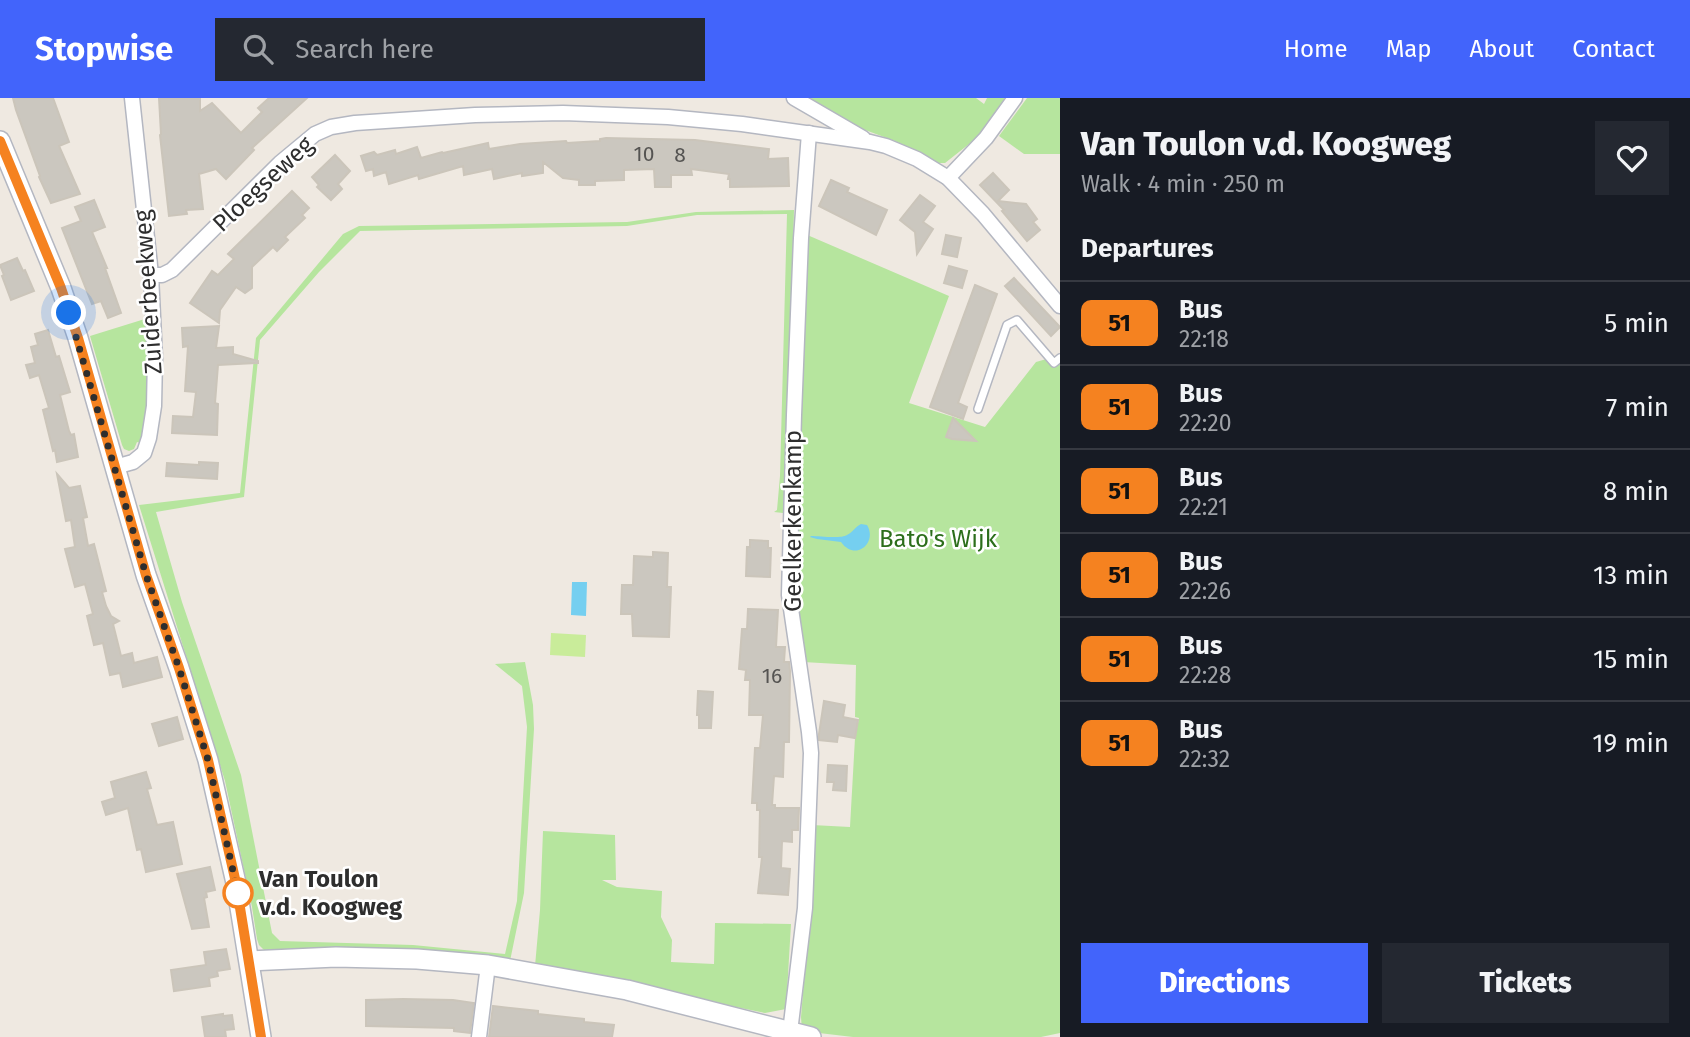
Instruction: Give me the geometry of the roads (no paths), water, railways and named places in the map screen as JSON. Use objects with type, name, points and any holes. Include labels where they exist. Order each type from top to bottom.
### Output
[{"type":"street","name":"Zuiderbeekweg","points":[[115,467],[133,462],[144,453],[154,406],[150,275],[132,98]]},
{"type":"street","points":[[794,98],[870,142],[917,159],[948,178],[984,214],[1060,306]]},
{"type":"street","points":[[948,178],[986,138],[1015,98]]},
{"type":"street","name":"Ploegseweg","points":[[150,275],[162,275],[172,270],[280,163],[315,134],[331,127],[475,115],[563,113],[667,117],[742,124],[870,142]]},
{"type":"street","name":"Geelkerkenkamp","points":[[789,1035],[805,908],[811,753],[789,596],[801,238],[809,133]]},
{"type":"street","points":[[0,141],[61,288],[78,338],[146,575],[208,760],[236,883],[261,1037]]},
{"type":"street","points":[[250,961],[349,957],[488,965],[626,990],[789,1035],[811,1037]]},
{"type":"street","points":[[479,1037],[488,965]]},
{"type":"lane","points":[[978,409],[1007,325],[1017,320],[1054,363],[1060,358]]},
{"type":"water","points":[[861,524],[867,525],[870,538],[863,548],[858,550],[847,548],[841,542],[810,537],[844,536]]},
{"type":"water","points":[[572,582],[587,582],[586,616],[571,615]]},
{"type":"place","name":"Van Toulon v.d. Koogweg","points":[[238,893]]},
{"type":"park label","name":"Bato's Wijk","points":[[938,539]]}]
